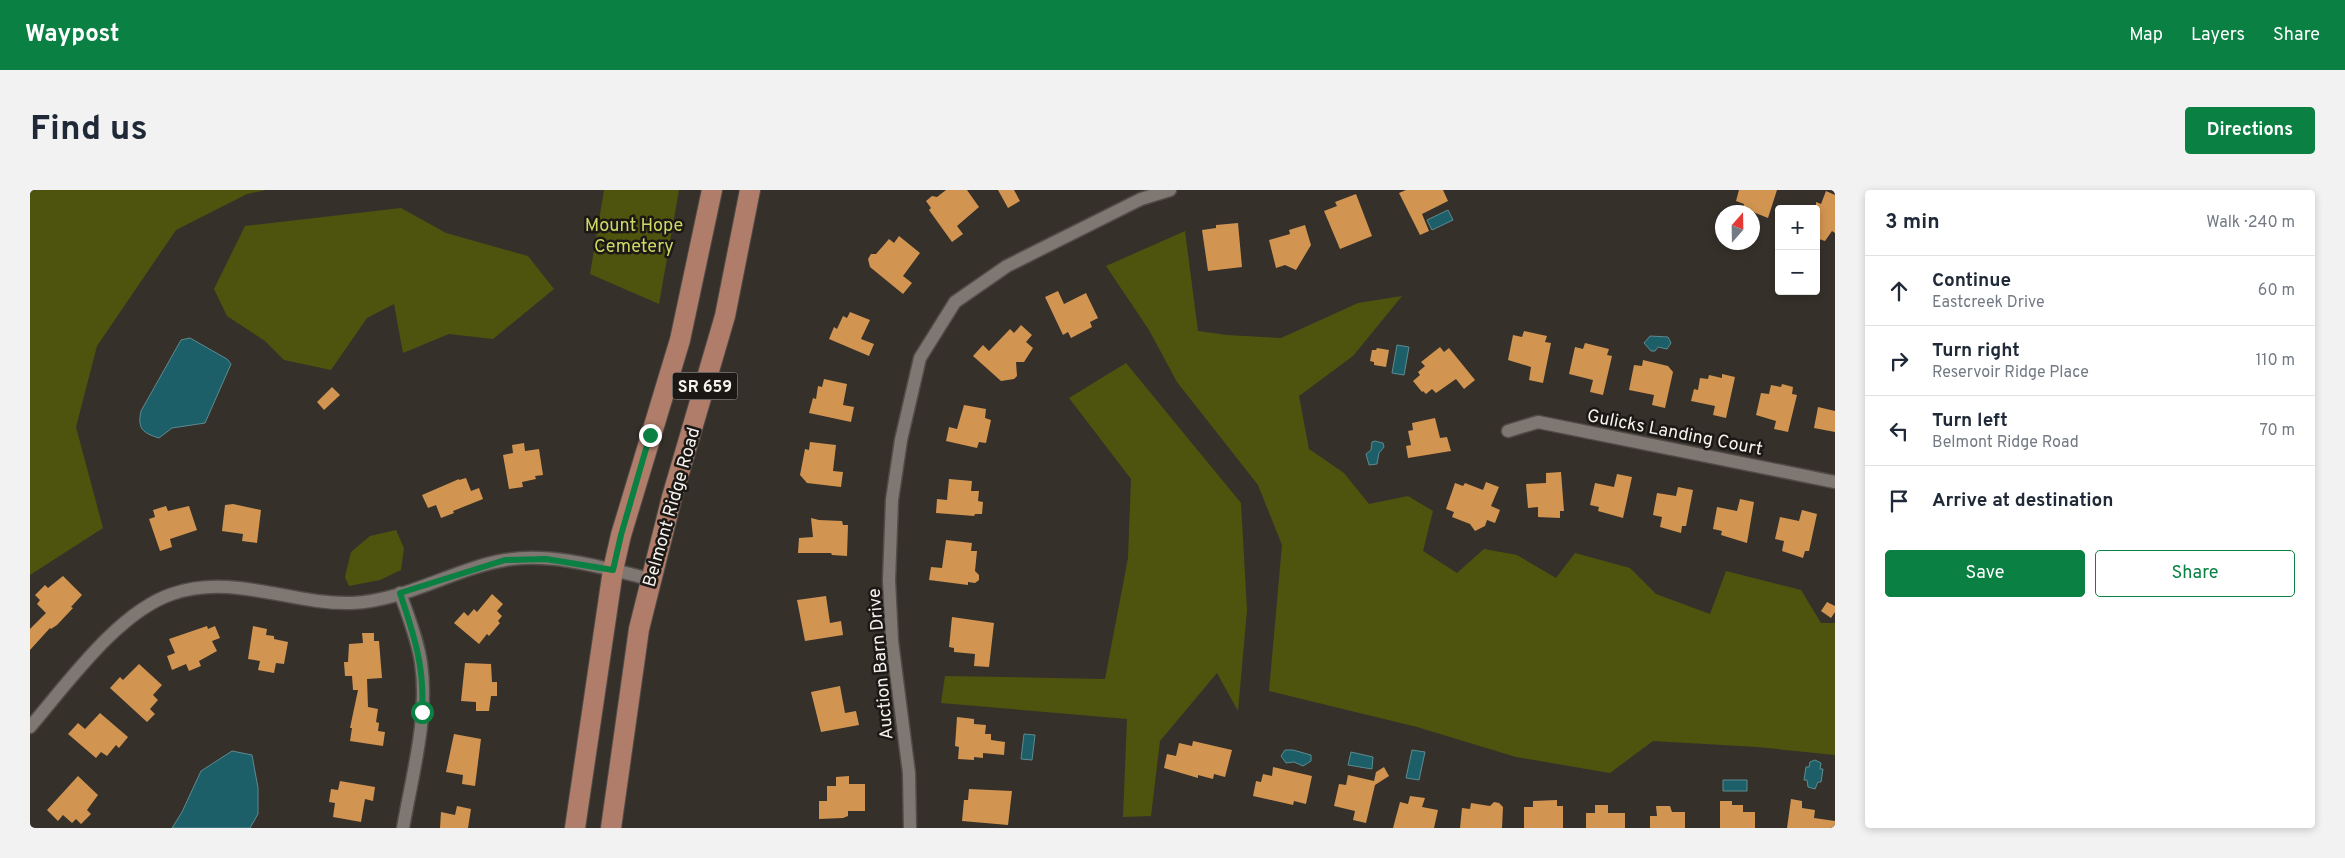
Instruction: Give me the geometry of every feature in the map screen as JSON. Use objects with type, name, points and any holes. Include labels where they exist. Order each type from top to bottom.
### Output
[{"type":"main road","name":"SR 659","points":[[575,828],[613,570],[623,526],[680,340],[712,190]]},
{"type":"main road","name":"Belmont Ridge Road","points":[[611,828],[639,629],[650,579],[725,316],[750,190]]},
{"type":"street","name":"Auction Barn Drive","points":[[910,828],[908,773],[892,641],[889,580],[892,500],[901,440],[920,358],[955,302],[1007,266],[1141,199],[1170,190]]},
{"type":"street","name":"Gulicks Landing Court","points":[[1508,430],[1538,422],[1835,482]]},
{"type":"street","points":[[30,727],[117,629],[150,604],[172,594],[197,588],[226,586],[330,602],[353,603],[400,593],[505,560],[546,559],[613,570],[650,579]]},
{"type":"street","points":[[400,593],[421,663],[423,691],[422,712],[403,828]]},
{"type":"green space","points":[[30,190],[266,190],[247,194],[176,230],[97,346],[76,427],[103,528],[30,575]]},
{"type":"green space","name":"Mount Hope Cemetery","points":[[604,190],[679,190],[659,304],[590,274]]},
{"type":"green space","points":[[401,208],[446,233],[528,256],[554,289],[493,339],[449,334],[403,353],[394,304],[367,318],[331,370],[284,360],[265,341],[227,316],[214,289],[245,226]]},
{"type":"green space","points":[[1185,231],[1198,331],[1227,335],[1281,338],[1358,303],[1402,296],[1353,356],[1299,396],[1309,449],[1344,473],[1369,504],[1408,496],[1433,511],[1423,551],[1457,573],[1484,549],[1517,555],[1556,578],[1575,553],[1630,568],[1656,594],[1710,614],[1726,571],[1801,590],[1821,623],[1835,623],[1835,755],[1757,747],[1653,741],[1610,773],[1516,757],[1417,727],[1269,691],[1282,545],[1258,485],[1177,382],[1149,330],[1106,266]]},
{"type":"green space","points":[[1126,363],[1241,503],[1247,610],[1238,711],[1217,673],[1160,741],[1151,816],[1123,817],[1127,719],[941,703],[945,676],[1105,679],[1128,558],[1131,479],[1069,398]]},
{"type":"green space","points":[[396,530],[404,548],[401,570],[380,580],[349,586],[345,577],[351,552],[370,536]]},
{"type":"water","points":[[1448,210],[1453,220],[1432,230],[1427,220]]},
{"type":"water","points":[[1650,336],[1668,337],[1671,343],[1667,349],[1658,347],[1655,351],[1651,351],[1644,343]]},
{"type":"water","points":[[190,338],[227,359],[231,364],[205,423],[172,428],[159,438],[153,436],[142,429],[140,422],[141,411],[181,340]]},
{"type":"water","points":[[1397,345],[1409,347],[1404,375],[1392,373]]},
{"type":"water","points":[[1372,442],[1383,443],[1384,447],[1379,453],[1377,464],[1369,465],[1366,454],[1371,450]]},
{"type":"water","points":[[1024,734],[1035,735],[1032,760],[1021,759]]},
{"type":"water","points":[[1285,750],[1293,750],[1311,755],[1311,761],[1303,766],[1294,762],[1286,763],[1281,756]]},
{"type":"water","points":[[1412,750],[1425,752],[1419,780],[1406,778]]},
{"type":"water","points":[[232,751],[252,755],[258,788],[258,814],[250,828],[172,828],[182,812],[201,771]]},
{"type":"water","points":[[1351,752],[1373,757],[1372,769],[1348,765]]},
{"type":"water","points":[[1815,760],[1821,763],[1820,769],[1823,769],[1821,782],[1818,782],[1815,789],[1808,787],[1807,780],[1804,780],[1806,767],[1809,767],[1810,762]]},
{"type":"water","points":[[1723,780],[1747,780],[1747,791],[1723,791]]},
{"type":"building","points":[[946,190],[967,190],[979,207],[957,226],[963,234],[952,242],[929,210],[931,208],[926,201],[932,196],[937,197]]},
{"type":"building","points":[[998,190],[1014,190],[1020,201],[1008,208]]},
{"type":"building","points":[[1406,190],[1443,190],[1448,201],[1422,214],[1429,231],[1420,235],[1399,193]]},
{"type":"building","points":[[1739,190],[1777,190],[1768,218],[1760,215],[1760,205],[1744,205],[1736,201]]},
{"type":"building","points":[[1826,191],[1835,195],[1835,233],[1832,231],[1825,241],[1820,239],[1820,205],[1816,205],[1816,202],[1821,204]]},
{"type":"building","points":[[1356,194],[1372,236],[1340,249],[1324,211],[1337,206],[1335,202]]},
{"type":"building","points":[[1238,223],[1242,267],[1208,271],[1202,230],[1216,228],[1216,225]]},
{"type":"building","points":[[1305,225],[1311,245],[1296,270],[1285,265],[1276,268],[1269,240],[1290,234],[1289,230]]},
{"type":"building","points":[[899,236],[920,253],[903,276],[912,283],[903,294],[870,267],[868,259],[871,254],[876,254],[889,239],[894,243]]},
{"type":"building","points":[[1058,291],[1064,304],[1086,293],[1098,318],[1090,322],[1092,327],[1071,338],[1068,332],[1063,335],[1045,297]]},
{"type":"building","points":[[850,312],[870,320],[861,339],[874,344],[869,356],[829,339],[834,327],[837,329],[843,316],[847,318]]},
{"type":"building","points":[[1021,325],[1032,335],[1026,342],[1033,348],[1024,362],[1016,362],[1017,376],[1014,379],[1001,381],[973,356],[983,345],[989,351],[1010,329],[1014,333]]},
{"type":"building","points":[[1524,331],[1547,336],[1545,342],[1551,343],[1543,383],[1529,380],[1531,367],[1508,360],[1513,335],[1522,337]]},
{"type":"building","points":[[1585,343],[1609,349],[1607,355],[1612,356],[1603,395],[1590,392],[1593,380],[1569,374],[1575,347],[1583,349]]},
{"type":"building","points":[[1440,347],[1444,352],[1449,348],[1475,380],[1464,389],[1456,379],[1436,393],[1432,389],[1426,394],[1413,381],[1420,375],[1418,372],[1425,366],[1421,362]]},
{"type":"building","points":[[1377,348],[1389,350],[1386,367],[1374,365],[1374,362],[1370,361],[1372,350]]},
{"type":"building","points":[[1643,360],[1668,366],[1673,372],[1665,408],[1652,405],[1654,395],[1629,390],[1634,365],[1642,366]]},
{"type":"building","points":[[1722,374],[1735,377],[1726,418],[1713,415],[1715,406],[1691,401],[1694,389],[1698,390],[1700,378],[1708,379],[1709,375],[1722,378]]},
{"type":"building","points":[[824,379],[847,384],[843,405],[854,407],[851,422],[809,413],[813,398],[816,399],[818,386],[822,387]]},
{"type":"building","points":[[1782,384],[1793,387],[1792,394],[1797,395],[1788,432],[1774,429],[1776,421],[1756,415],[1761,393],[1769,394],[1771,385],[1781,387]]},
{"type":"building","points":[[332,387],[340,395],[324,410],[317,402]]},
{"type":"building","points":[[964,405],[986,409],[985,418],[991,420],[986,443],[979,442],[977,448],[946,441],[949,427],[957,429]]},
{"type":"building","points":[[1818,407],[1835,411],[1835,432],[1814,428]]},
{"type":"building","points":[[1435,418],[1440,438],[1447,437],[1451,451],[1408,458],[1406,446],[1411,445],[1408,431],[1413,430],[1412,423]]},
{"type":"building","points":[[810,442],[836,445],[833,471],[843,472],[841,487],[807,483],[800,475],[805,449],[809,450]]},
{"type":"building","points":[[524,443],[525,451],[539,449],[543,475],[535,476],[536,479],[522,482],[523,487],[509,489],[503,455],[513,453],[512,445]]},
{"type":"building","points":[[1561,472],[1564,511],[1560,511],[1560,518],[1538,517],[1538,507],[1528,508],[1526,484],[1546,483],[1546,473]]},
{"type":"building","points":[[1617,474],[1632,477],[1623,518],[1598,511],[1599,507],[1590,505],[1595,483],[1614,487]]},
{"type":"building","points":[[466,478],[471,491],[479,488],[483,499],[441,518],[436,505],[428,508],[422,495],[459,479]]},
{"type":"building","points":[[949,479],[972,481],[971,491],[979,491],[978,501],[983,502],[982,514],[975,514],[974,516],[936,513],[937,499],[947,500]]},
{"type":"building","points":[[1486,482],[1499,487],[1491,506],[1500,510],[1495,523],[1487,520],[1485,526],[1475,531],[1470,524],[1452,517],[1454,512],[1446,509],[1455,483],[1463,486],[1465,483],[1483,490]]},
{"type":"building","points":[[1678,487],[1693,490],[1686,526],[1682,526],[1681,533],[1660,527],[1662,517],[1653,515],[1657,493],[1676,496]]},
{"type":"building","points":[[1740,499],[1754,502],[1747,543],[1721,535],[1722,531],[1713,529],[1717,507],[1737,511]]},
{"type":"building","points":[[233,504],[261,510],[257,543],[242,541],[243,534],[222,531],[225,505]]},
{"type":"building","points":[[166,506],[168,511],[189,506],[197,530],[170,539],[172,547],[160,551],[149,519],[155,517],[153,510]]},
{"type":"building","points":[[1802,510],[1817,514],[1809,551],[1805,551],[1803,558],[1782,551],[1784,541],[1775,539],[1780,517],[1799,521]]},
{"type":"building","points":[[811,518],[842,521],[843,525],[848,525],[847,556],[832,555],[831,553],[798,553],[799,538],[813,537]]},
{"type":"building","points":[[946,540],[972,543],[971,551],[977,551],[975,571],[979,575],[979,580],[975,583],[968,582],[968,585],[929,580],[931,567],[942,568]]},
{"type":"building","points":[[63,576],[82,595],[57,625],[50,628],[30,650],[30,629],[46,613],[37,604],[40,600],[35,595],[45,585],[48,588]]},
{"type":"building","points":[[492,594],[503,604],[497,611],[502,616],[498,621],[500,623],[479,644],[454,623],[464,612],[468,616],[474,609],[477,612]]},
{"type":"building","points":[[826,596],[830,623],[841,621],[843,635],[805,641],[797,600]]},
{"type":"building","points":[[1827,602],[1835,606],[1835,612],[1831,618],[1821,611]]},
{"type":"building","points":[[952,617],[994,623],[989,667],[974,666],[975,654],[954,652],[954,648],[949,647]]},
{"type":"building","points":[[207,626],[208,629],[215,626],[220,638],[212,641],[217,651],[199,661],[201,666],[189,671],[186,664],[172,670],[167,656],[175,653],[169,639]]},
{"type":"building","points":[[253,626],[267,629],[266,635],[274,636],[274,639],[288,642],[284,664],[276,663],[274,673],[258,670],[260,661],[248,659]]},
{"type":"building","points":[[362,633],[374,633],[374,641],[379,641],[382,678],[367,679],[368,707],[378,709],[376,722],[379,723],[378,731],[385,732],[383,746],[350,741],[352,728],[350,728],[358,690],[353,690],[352,676],[345,676],[344,662],[348,662],[349,644],[363,643]]},
{"type":"building","points":[[465,663],[491,664],[492,682],[497,682],[497,696],[491,696],[489,711],[476,711],[476,702],[461,701]]},
{"type":"building","points":[[139,664],[162,685],[153,695],[158,700],[150,709],[155,714],[147,722],[110,688],[120,677],[123,680]]},
{"type":"building","points":[[840,686],[845,713],[856,711],[859,725],[821,732],[811,692]]},
{"type":"building","points":[[100,713],[128,737],[119,748],[116,745],[107,756],[101,752],[96,758],[68,734],[78,723],[85,729]]},
{"type":"building","points":[[957,717],[974,719],[974,724],[986,725],[985,734],[991,734],[991,740],[1005,742],[1004,755],[983,753],[983,758],[974,757],[974,760],[958,759],[959,747],[955,746]]},
{"type":"building","points":[[454,734],[481,739],[475,786],[462,784],[463,775],[446,772]]},
{"type":"building","points":[[1193,741],[1232,750],[1225,777],[1214,774],[1213,779],[1198,775],[1198,778],[1164,768],[1167,754],[1176,756],[1179,743],[1192,746]]},
{"type":"building","points":[[1273,767],[1312,776],[1306,804],[1294,801],[1293,805],[1253,796],[1256,781],[1261,782],[1263,774],[1272,776]]},
{"type":"building","points":[[1384,767],[1389,776],[1375,785],[1366,823],[1353,820],[1355,811],[1334,806],[1339,784],[1346,785],[1348,775],[1374,781],[1376,772]]},
{"type":"building","points":[[78,776],[98,795],[87,810],[91,814],[81,824],[76,819],[72,823],[63,815],[58,821],[47,810]]},
{"type":"building","points":[[849,776],[849,784],[865,784],[865,811],[848,811],[848,816],[843,818],[819,819],[819,801],[827,801],[827,786],[836,786],[836,777]]},
{"type":"building","points":[[340,781],[375,787],[373,801],[365,799],[361,822],[333,817],[335,803],[329,802],[331,789],[338,790]]},
{"type":"building","points":[[969,789],[1012,791],[1008,825],[962,821],[964,800],[968,800]]},
{"type":"building","points":[[1410,796],[1425,798],[1422,807],[1438,810],[1434,828],[1393,828],[1400,802],[1408,804]]},
{"type":"building","points":[[1791,799],[1802,801],[1802,808],[1815,810],[1814,818],[1835,821],[1835,828],[1787,828]]},
{"type":"building","points":[[1557,800],[1557,806],[1563,806],[1563,828],[1524,828],[1524,807],[1533,807],[1533,801]]},
{"type":"building","points":[[1720,801],[1732,801],[1732,805],[1743,805],[1743,812],[1755,812],[1755,828],[1720,828]]},
{"type":"building","points":[[1494,802],[1499,803],[1503,807],[1502,828],[1460,828],[1462,808],[1470,809],[1471,803],[1490,806]]},
{"type":"building","points":[[1595,805],[1608,805],[1608,813],[1625,813],[1625,828],[1586,828],[1586,813],[1595,813]]},
{"type":"building","points":[[457,806],[471,809],[468,828],[440,828],[441,812],[455,815]]},
{"type":"building","points":[[1656,806],[1670,806],[1672,812],[1685,812],[1685,828],[1650,828],[1650,816],[1657,816]]},
{"type":"route","points":[[422,712],[421,663],[416,641],[400,593],[505,560],[546,559],[613,570],[621,535],[650,435]]}]
